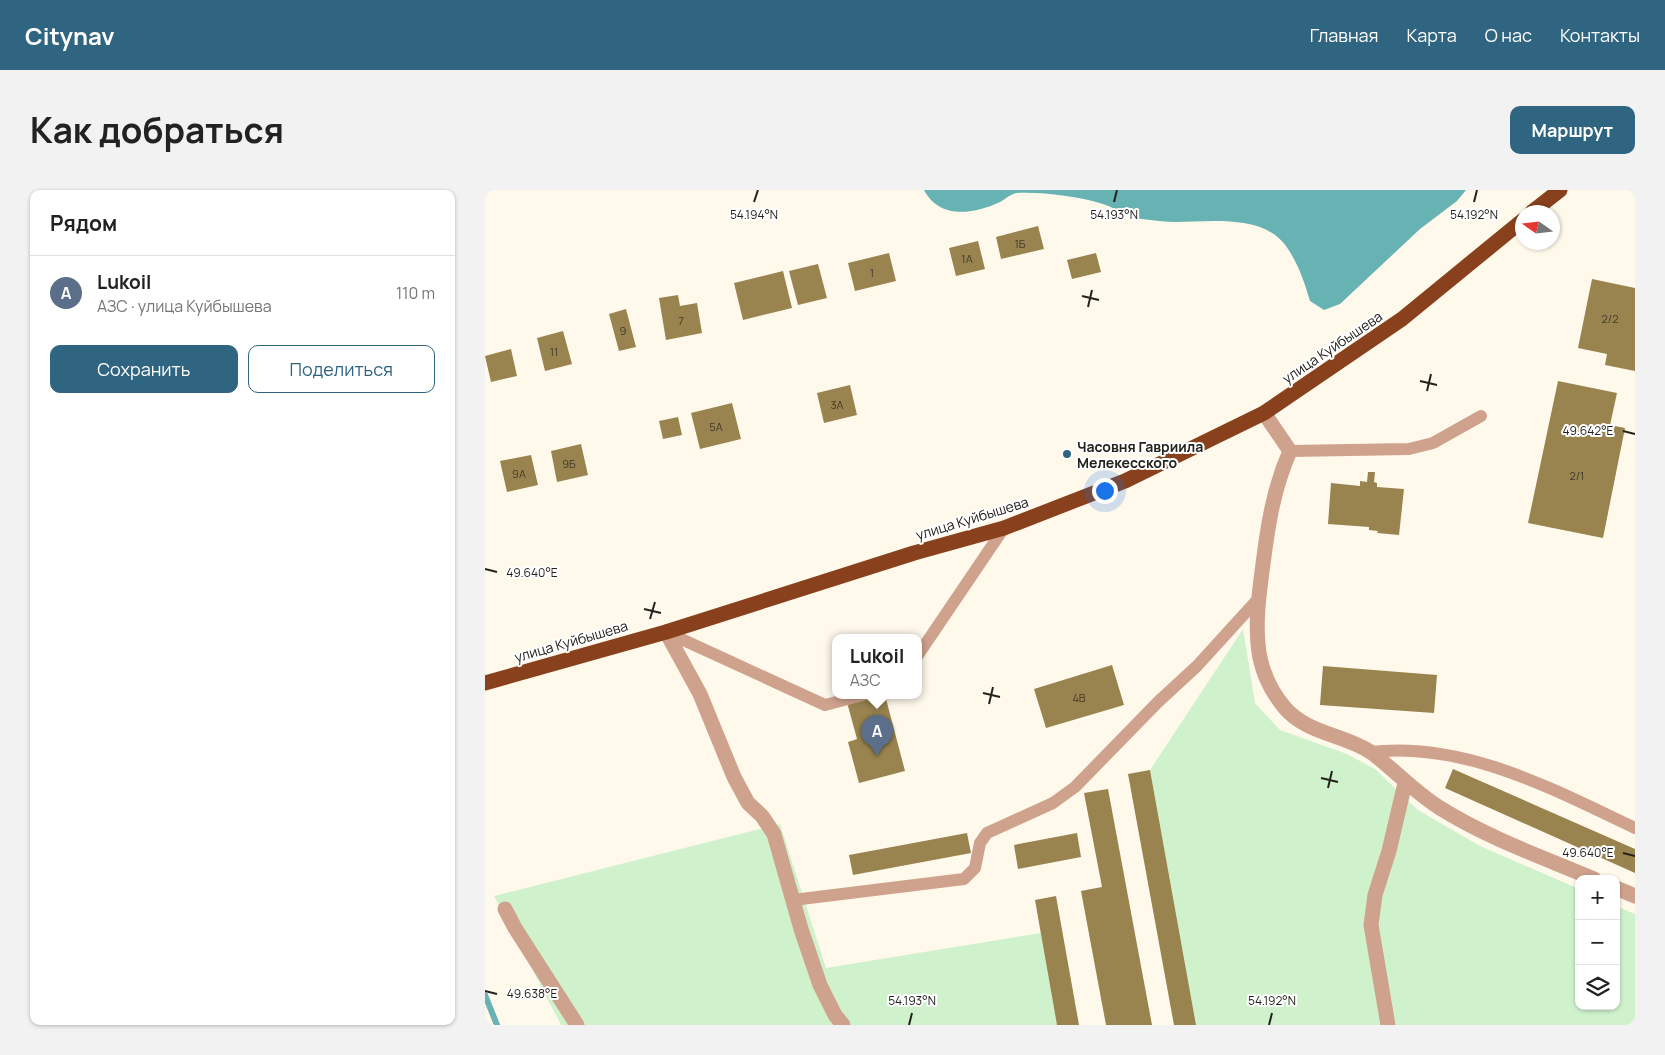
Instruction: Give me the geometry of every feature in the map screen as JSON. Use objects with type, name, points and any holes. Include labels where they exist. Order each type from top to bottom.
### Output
[{"type":"highway","points":[[1541,205],[1560,190]]},
{"type":"highway","name":"улица Куйбышева","points":[[485,683],[666,632],[914,553],[1005,528],[1125,481],[1264,413],[1402,319],[1515,227]]},
{"type":"street","points":[[1264,413],[1290,451],[1275,493],[1267,527],[1258,599],[1260,657],[1265,676],[1286,710],[1305,723],[1370,752],[1391,768],[1405,783],[1439,807],[1480,831],[1584,875]]},
{"type":"street","points":[[666,632],[700,694],[734,777],[748,803],[762,816],[774,834],[820,985],[835,1015],[843,1025]]},
{"type":"street","points":[[1388,1025],[1371,925],[1375,895],[1389,851],[1405,783]]},
{"type":"street","points":[[1620,890],[1635,896]]},
{"type":"street","points":[[505,909],[515,928],[577,1025]]},
{"type":"lane","points":[[1290,451],[1409,449],[1433,442],[1481,416]]},
{"type":"lane","points":[[922,649],[1005,528]]},
{"type":"lane","points":[[793,900],[964,879],[975,868],[980,843],[987,833],[1053,803],[1075,787],[1158,702],[1197,666],[1258,599]]},
{"type":"lane","points":[[666,632],[825,705],[848,699]]},
{"type":"lane","points":[[1370,752],[1399,748],[1457,756],[1499,768],[1532,780],[1635,828]]},
{"type":"green space","points":[[1243,629],[1255,703],[1280,730],[1347,754],[1375,769],[1418,810],[1480,846],[1575,887],[1575,1010],[1620,1010],[1620,908],[1635,914],[1635,1025],[1196,1025],[1150,770]]},
{"type":"green space","points":[[780,824],[826,968],[1041,933],[1057,1025],[561,1025],[494,896]]},
{"type":"water","points":[[924,190],[1466,190],[1457,201],[1420,229],[1340,304],[1324,310],[1310,301],[1300,272],[1286,246],[1276,236],[1250,224],[1220,221],[1172,222],[1142,219],[1132,217],[1092,201],[1038,193],[1017,193],[990,206],[958,212],[939,206],[931,200]]},
{"type":"building","points":[[1038,226],[1044,249],[1001,259],[996,237]]},
{"type":"building","points":[[978,241],[985,269],[956,276],[949,248]]},
{"type":"building","points":[[889,253],[896,281],[855,291],[848,263]]},
{"type":"building","points":[[1096,253],[1101,272],[1072,279],[1067,260]]},
{"type":"building","points":[[818,264],[827,298],[798,305],[789,271]]},
{"type":"building","points":[[783,271],[792,308],[743,320],[734,283]]},
{"type":"building","points":[[1592,279],[1635,288],[1635,371],[1605,365],[1607,354],[1578,348]]},
{"type":"building","points":[[678,295],[680,306],[697,303],[702,333],[666,340],[659,298]]},
{"type":"building","points":[[626,309],[636,347],[619,351],[609,314]]},
{"type":"building","points":[[563,331],[572,364],[545,371],[537,338]]},
{"type":"building","points":[[511,349],[517,376],[491,382],[485,356]]},
{"type":"building","points":[[1558,381],[1617,393],[1610,425],[1625,428],[1603,538],[1528,523]]},
{"type":"building","points":[[850,385],[857,415],[824,423],[817,393]]},
{"type":"building","points":[[732,403],[741,439],[700,449],[691,413]]},
{"type":"building","points":[[678,417],[682,435],[663,439],[659,421]]},
{"type":"building","points":[[581,444],[588,475],[557,482],[551,451]]},
{"type":"building","points":[[531,455],[538,485],[507,492],[500,461]]},
{"type":"building","points":[[1368,472],[1375,472],[1374,482],[1377,483],[1377,487],[1404,489],[1399,535],[1377,533],[1378,531],[1369,530],[1369,527],[1328,524],[1331,483],[1360,486],[1360,481],[1367,482]]},
{"type":"building","points":[[1112,665],[1124,705],[1046,728],[1034,689]]},
{"type":"building","points":[[1323,666],[1437,675],[1434,713],[1320,705]]},
{"type":"building","points":[[846,699],[886,699],[905,771],[859,783],[848,742],[857,739]]},
{"type":"building","points":[[1453,769],[1635,849],[1635,873],[1445,788]]},
{"type":"building","points":[[1150,770],[1196,1025],[1174,1025],[1128,774]]},
{"type":"building","points":[[1108,789],[1152,1025],[1106,1025],[1081,891],[1102,887],[1084,793]]},
{"type":"building","points":[[967,833],[971,853],[853,875],[849,855]]},
{"type":"building","points":[[1077,833],[1081,857],[1018,869],[1014,845]]},
{"type":"building","points":[[1056,896],[1079,1025],[1057,1025],[1035,900]]},
{"type":"waterway","points":[[485,995],[497,1025]]},
{"type":"place","name":"Часовня Гавриила Мелекесского","points":[[1067,454]]},
{"type":"place","name":"Lukoil","points":[[877,756]]}]
